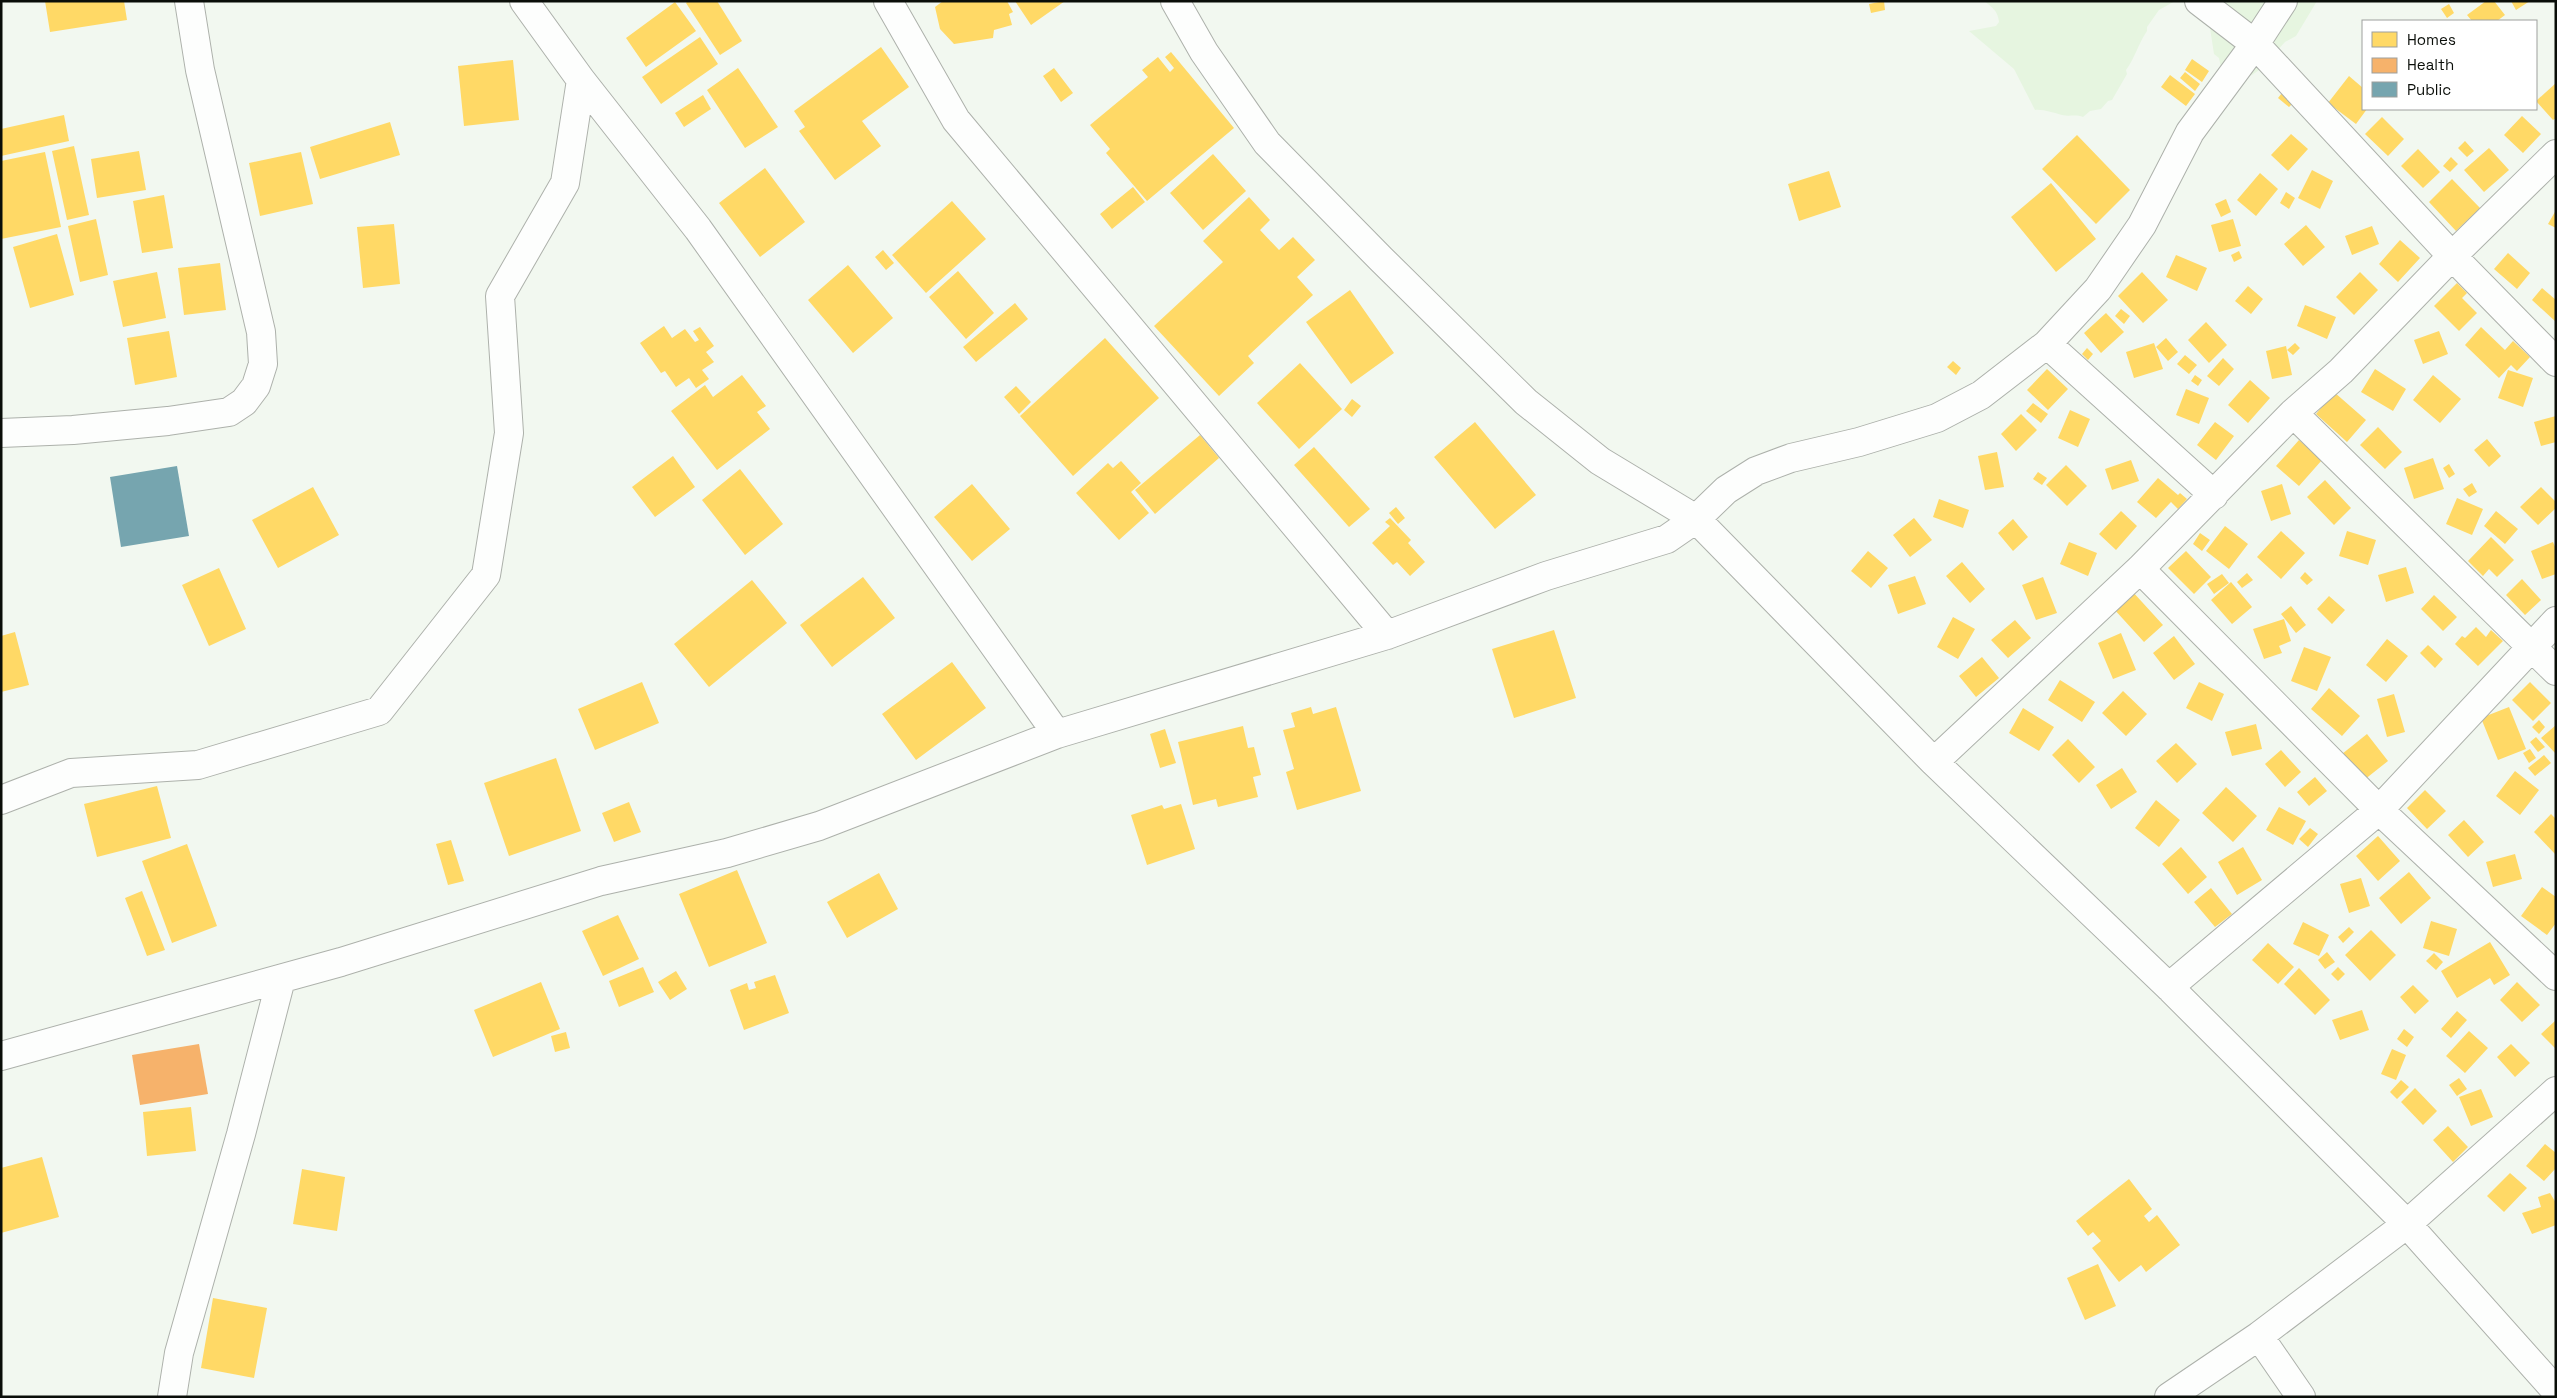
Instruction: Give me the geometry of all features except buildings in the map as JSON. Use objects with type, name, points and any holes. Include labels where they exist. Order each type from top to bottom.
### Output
[{"type":"street","points":[[1,432],[73,430],[168,421],[229,412],[244,402],[256,386],[263,364],[261,332],[200,70],[189,1]]},
{"type":"street","points":[[524,1],[581,80],[698,229],[1057,734]]},
{"type":"street","points":[[888,1],[956,120],[1387,635]]},
{"type":"street","points":[[1176,1],[1204,52],[1267,143],[1380,259],[1533,408],[1600,461],[1696,520],[1934,762],[2169,987],[2407,1224],[2556,1391]]},
{"type":"street","points":[[2199,1],[2255,44],[2452,256],[2556,362]]},
{"type":"street","points":[[1,1056],[415,940],[602,881],[727,853],[819,826],[1057,734],[1387,635],[1546,576],[1667,539],[1696,520],[1726,490],[1756,471],[1791,458],[1859,442],[1937,418],[1981,395],[2047,344],[2104,281],[2142,225],[2190,132],[2255,44],[2283,1]]},
{"type":"street","points":[[1,800],[71,772],[198,765],[379,711],[486,574],[509,433],[500,296],[565,183],[581,80]]},
{"type":"street","points":[[1934,762],[2140,569],[2293,413],[2341,371],[2452,256],[2556,154]]},
{"type":"street","points":[[2047,344],[2214,495]]},
{"type":"street","points":[[2293,413],[2556,671]]},
{"type":"street","points":[[2140,569],[2379,810],[2556,976]]},
{"type":"street","points":[[2169,987],[2379,810],[2556,621]]},
{"type":"street","points":[[172,1397],[179,1353],[241,1134],[281,979]]},
{"type":"street","points":[[2169,1397],[2259,1336],[2407,1224],[2556,1092]]},
{"type":"street","points":[[2259,1336],[2301,1397]]},
{"type":"green space","points":[[1984,1],[2175,1],[2159,10],[2147,27],[2147,31],[2126,70],[2127,74],[2112,100],[2108,101],[2101,109],[2090,111],[2083,117],[2065,116],[2035,110],[2014,69],[1969,31],[1996,26],[1999,22],[1996,12]]},
{"type":"green space","points":[[2195,1],[2317,1],[2296,36],[2285,42],[2259,70],[2252,75],[2244,77],[2222,73],[2219,58],[2214,54],[2210,28]]}]
